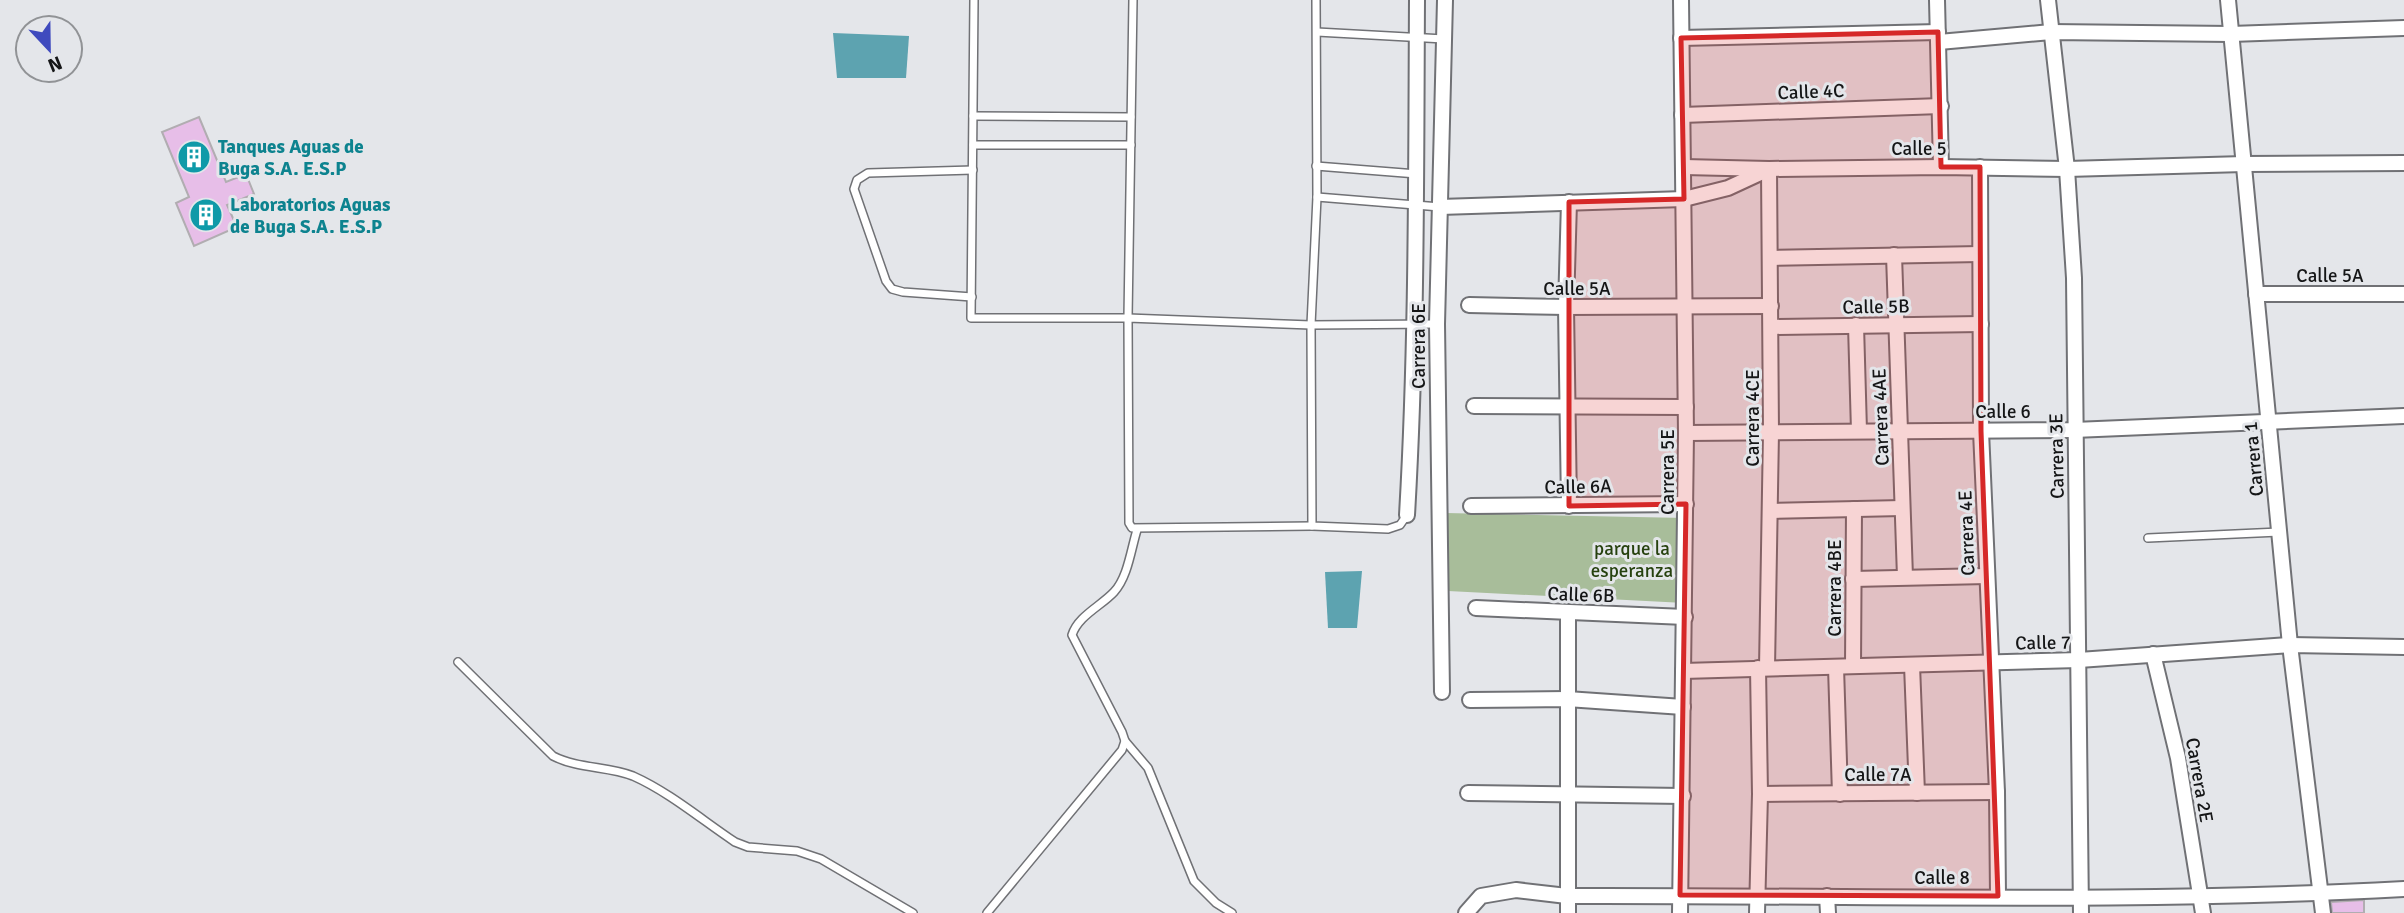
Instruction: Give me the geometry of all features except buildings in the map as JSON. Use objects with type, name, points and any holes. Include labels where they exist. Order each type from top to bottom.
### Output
[{"type":"street","name":"Carrera 6E","points":[[1407,515],[1417,174],[1417,0]]},
{"type":"street","name":"Carrera 6E","points":[[1442,692],[1437,324],[1445,0]]},
{"type":"street","name":"Carrera 5E","points":[[1681,0],[1686,407],[1681,913]]},
{"type":"street","points":[[1937,0],[1941,167]]},
{"type":"street","name":"Carrera 3E","points":[[2048,0],[2067,169],[2074,278],[2081,913]]},
{"type":"street","name":"Carrera 1","points":[[2228,0],[2290,645],[2323,913]]},
{"type":"street","points":[[1681,38],[1938,37],[2051,32],[2231,34],[2404,28]]},
{"type":"street","name":"Calle 4C","points":[[1682,115],[1941,106]]},
{"type":"street","name":"Calle 5","points":[[1440,207],[1684,199],[1728,188],[1769,169],[2067,169],[2404,163]]},
{"type":"street","points":[[1684,167],[1769,169]]},
{"type":"street","name":"Carrera 4E","points":[[1980,167],[1981,431],[1997,792],[1997,896]]},
{"type":"street","name":"Carrera 4CE","points":[[1757,913],[1770,511],[1769,169]]},
{"type":"street","points":[[1417,174],[1442,173]]},
{"type":"street","points":[[1569,202],[1566,307],[1569,506]]},
{"type":"street","points":[[1771,258],[1980,254]]},
{"type":"street","name":"Carrera 4AE","points":[[1894,255],[1905,577]]},
{"type":"street","name":"Calle 5A","points":[[2256,294],[2404,294]]},
{"type":"street","name":"Calle 5A","points":[[1469,305],[1771,306]]},
{"type":"street","name":"Calle 5B","points":[[1771,327],[1981,324]]},
{"type":"street","points":[[1856,325],[1859,432]]},
{"type":"street","points":[[1412,382],[1437,383]]},
{"type":"street","points":[[1474,406],[1686,407]]},
{"type":"street","name":"Calle 6","points":[[1686,433],[2074,430],[2404,416]]},
{"type":"street","points":[[1411,443],[1437,443]]},
{"type":"street","name":"Calle 6A","points":[[1471,506],[1686,504]]},
{"type":"street","points":[[1770,511],[1902,508]]},
{"type":"street","name":"Carrera 4BE","points":[[1853,666],[1854,509]]},
{"type":"street","points":[[1853,579],[1987,576]]},
{"type":"street","name":"Calle 6B","points":[[1476,608],[1685,617]]},
{"type":"street","points":[[1568,613],[1568,913]]},
{"type":"street","name":"Calle 7","points":[[1683,671],[2079,660],[2290,645],[2404,647]]},
{"type":"street","name":"Carrera 2E","points":[[2153,654],[2178,758],[2203,913]]},
{"type":"street","points":[[1912,665],[1917,793]]},
{"type":"street","points":[[1836,667],[1840,793]]},
{"type":"street","points":[[1470,701],[1567,699],[1683,707]]},
{"type":"street","name":"Calle 7A","points":[[1760,794],[1997,792]]},
{"type":"street","points":[[1468,793],[1683,796]]},
{"type":"street","name":"Calle 8","points":[[1466,913],[1481,896],[1516,890],[1567,896],[2082,897],[2404,889]]},
{"type":"street","points":[[1827,896],[1828,913]]},
{"type":"lane","points":[[974,0],[971,318],[1128,318],[1311,325],[1437,324]]},
{"type":"lane","points":[[1133,0],[1128,318],[1129,523],[1137,530],[1312,526],[1388,529],[1400,525],[1407,515]]},
{"type":"lane","points":[[1312,526],[1311,325],[1317,197],[1316,0]]},
{"type":"lane","points":[[1317,32],[1444,38]]},
{"type":"lane","points":[[973,116],[1131,117]]},
{"type":"lane","points":[[973,145],[1131,145]]},
{"type":"lane","points":[[1316,166],[1417,174]]},
{"type":"lane","points":[[972,297],[892,289],[886,281],[854,189],[857,180],[868,173],[973,170]]},
{"type":"lane","points":[[1317,197],[1440,207]]},
{"type":"lane","points":[[1137,530],[1120,584],[1075,626],[1072,635],[1125,741],[1148,768],[1194,881],[1216,903],[1232,913]]},
{"type":"lane","points":[[2148,538],[2279,532]]},
{"type":"lane","points":[[458,662],[553,756],[566,762],[629,775],[648,783],[735,842],[748,847],[797,851],[821,859],[913,913]]},
{"type":"lane","points":[[987,913],[1122,750],[1125,741]]},
{"type":"highlighted area","points":[[1938,32],[1941,167],[1980,167],[1981,431],[1998,896],[1680,895],[1686,504],[1569,506],[1569,202],[1684,199],[1681,38]]},
{"type":"green space","name":"parque la esperanza","points":[[1446,513],[1686,518],[1685,603],[1448,591]]},
{"type":"water","points":[[833,33],[909,36],[906,78],[837,78]]},
{"type":"water","points":[[1362,571],[1357,628],[1328,628],[1325,572]]},
{"type":"place","name":"Tanques Aguas de Buga S.A. E.S.P","points":[[194,157]]},
{"type":"place","name":"Laboratorios Aguas de Buga S.A. E.S.P","points":[[206,215]]}]
